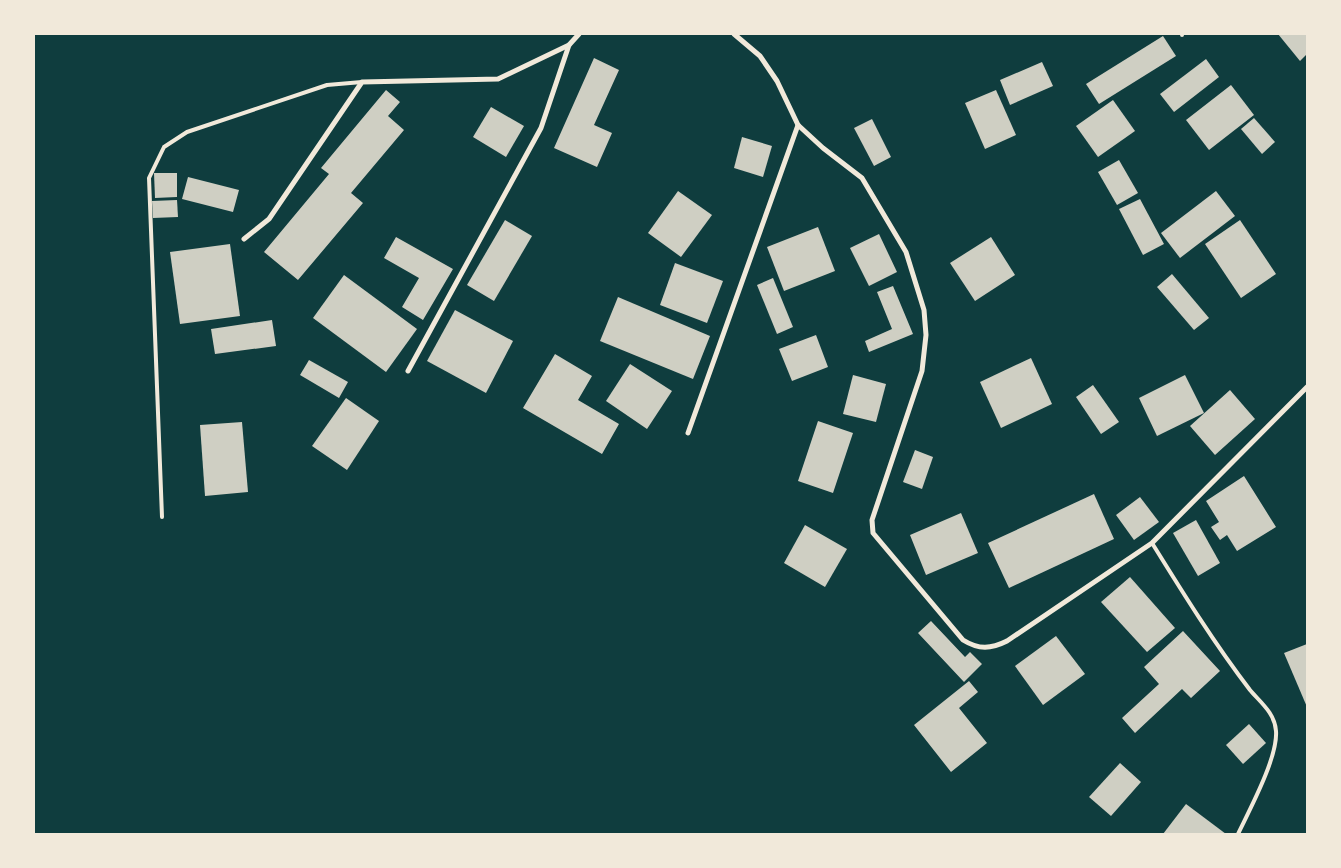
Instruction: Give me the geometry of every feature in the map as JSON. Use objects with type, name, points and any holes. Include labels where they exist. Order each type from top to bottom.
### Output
[{"type":"street","points":[[244,239],[269,219],[362,82],[498,79],[569,45],[579,34]]},
{"type":"street","points":[[734,34],[760,56],[777,81],[798,125],[823,148],[862,178],[906,252],[924,310],[926,335],[922,371],[872,520],[873,533],[963,640],[974,647],[995,647],[1007,641],[1152,543],[1307,387]]},
{"type":"street","points":[[408,371],[540,128],[569,45]]},
{"type":"street","points":[[688,433],[798,125]]},
{"type":"lane","points":[[162,517],[149,178],[164,147],[187,132],[327,86],[362,82]]},
{"type":"lane","points":[[1152,543],[1197,616],[1250,690],[1272,715],[1276,724],[1275,744],[1238,834]]},
{"type":"building","points":[[1278,34],[1307,34],[1307,54],[1300,61]]},
{"type":"building","points":[[1163,36],[1176,56],[1099,104],[1086,84]]},
{"type":"building","points":[[594,58],[619,70],[594,125],[612,133],[597,167],[554,148]]},
{"type":"building","points":[[1206,59],[1219,77],[1174,112],[1160,94]]},
{"type":"building","points":[[1042,62],[1053,86],[1010,105],[1000,80]]},
{"type":"building","points":[[1231,85],[1254,115],[1209,150],[1186,120]]},
{"type":"building","points":[[386,90],[400,102],[388,116],[404,130],[351,193],[363,203],[298,280],[264,252],[329,174],[321,168]]},
{"type":"building","points":[[996,90],[1016,135],[985,149],[965,103]]},
{"type":"building","points":[[1113,100],[1135,131],[1098,157],[1076,126]]},
{"type":"building","points":[[491,107],[524,126],[506,157],[473,137]]},
{"type":"building","points":[[1254,118],[1275,142],[1262,154],[1241,129]]},
{"type":"building","points":[[872,119],[891,157],[874,166],[854,128]]},
{"type":"building","points":[[742,137],[772,146],[763,177],[734,168]]},
{"type":"building","points":[[1119,160],[1138,193],[1117,205],[1098,172]]},
{"type":"building","points":[[154,173],[177,173],[177,197],[155,198]]},
{"type":"building","points":[[188,177],[239,190],[233,212],[182,199]]},
{"type":"building","points":[[678,191],[712,215],[681,257],[648,233]]},
{"type":"building","points":[[1216,191],[1235,216],[1180,258],[1161,233]]},
{"type":"building","points":[[1140,199],[1164,244],[1143,255],[1119,209]]},
{"type":"building","points":[[177,200],[178,217],[153,218],[152,201]]},
{"type":"building","points":[[505,220],[532,236],[494,301],[467,285]]},
{"type":"building","points":[[1240,220],[1276,274],[1241,298],[1205,244]]},
{"type":"building","points":[[818,227],[835,271],[784,291],[767,247]]},
{"type":"building","points":[[879,234],[897,272],[869,286],[850,248]]},
{"type":"building","points":[[396,237],[453,269],[423,320],[402,307],[419,278],[384,258]]},
{"type":"building","points":[[991,237],[1015,275],[975,301],[950,263]]},
{"type":"building","points":[[230,244],[240,316],[180,324],[170,252]]},
{"type":"building","points":[[675,263],[723,281],[707,323],[660,305]]},
{"type":"building","points":[[1172,274],[1209,318],[1194,330],[1157,287]]},
{"type":"building","points":[[344,275],[417,329],[386,372],[313,318]]},
{"type":"building","points":[[773,278],[793,327],[777,334],[757,285]]},
{"type":"building","points":[[893,286],[913,334],[869,352],[865,341],[892,329],[877,292]]},
{"type":"building","points":[[618,297],[710,336],[693,379],[600,341]]},
{"type":"building","points":[[455,310],[513,341],[486,393],[427,361]]},
{"type":"building","points":[[272,320],[276,346],[215,354],[211,329]]},
{"type":"building","points":[[816,335],[828,367],[792,381],[779,349]]},
{"type":"building","points":[[555,354],[592,376],[578,400],[619,424],[602,454],[523,408]]},
{"type":"building","points":[[1031,358],[1052,404],[1001,428],[980,382]]},
{"type":"building","points":[[309,360],[348,382],[339,398],[300,375]]},
{"type":"building","points":[[630,364],[672,391],[647,429],[606,401]]},
{"type":"building","points":[[853,375],[886,384],[876,422],[843,414]]},
{"type":"building","points":[[1185,375],[1204,413],[1157,436],[1139,398]]},
{"type":"building","points":[[1093,385],[1119,422],[1101,434],[1076,397]]},
{"type":"building","points":[[1230,390],[1255,419],[1215,455],[1190,426]]},
{"type":"building","points":[[346,398],[379,421],[347,470],[312,446]]},
{"type":"building","points":[[818,421],[853,433],[833,493],[798,481]]},
{"type":"building","points":[[242,422],[248,492],[205,496],[200,425]]},
{"type":"building","points":[[915,450],[933,457],[922,489],[903,482]]},
{"type":"building","points":[[1244,476],[1276,527],[1237,551],[1227,535],[1220,540],[1211,527],[1219,522],[1206,501]]},
{"type":"building","points":[[1094,494],[1114,539],[1009,588],[988,543]]},
{"type":"building","points":[[1140,497],[1159,522],[1134,540],[1116,515]]},
{"type":"building","points":[[961,513],[978,553],[926,575],[910,535]]},
{"type":"building","points":[[1196,520],[1220,563],[1198,576],[1173,533]]},
{"type":"building","points":[[805,525],[847,549],[825,587],[784,563]]},
{"type":"building","points":[[1130,577],[1175,628],[1147,652],[1101,602]]},
{"type":"building","points":[[931,621],[965,657],[970,652],[982,664],[964,682],[918,633]]},
{"type":"building","points":[[1183,631],[1220,671],[1191,698],[1182,689],[1135,733],[1122,718],[1159,684],[1144,667]]},
{"type":"building","points":[[1056,636],[1085,674],[1043,705],[1015,666]]},
{"type":"building","points":[[1307,644],[1307,707],[1284,653]]},
{"type":"building","points":[[969,681],[978,692],[959,708],[987,743],[951,772],[914,725]]},
{"type":"building","points":[[1249,724],[1266,743],[1243,764],[1226,745]]},
{"type":"building","points":[[1120,763],[1141,782],[1111,816],[1089,797]]},
{"type":"building","points":[[1186,804],[1226,834],[1163,834]]}]
